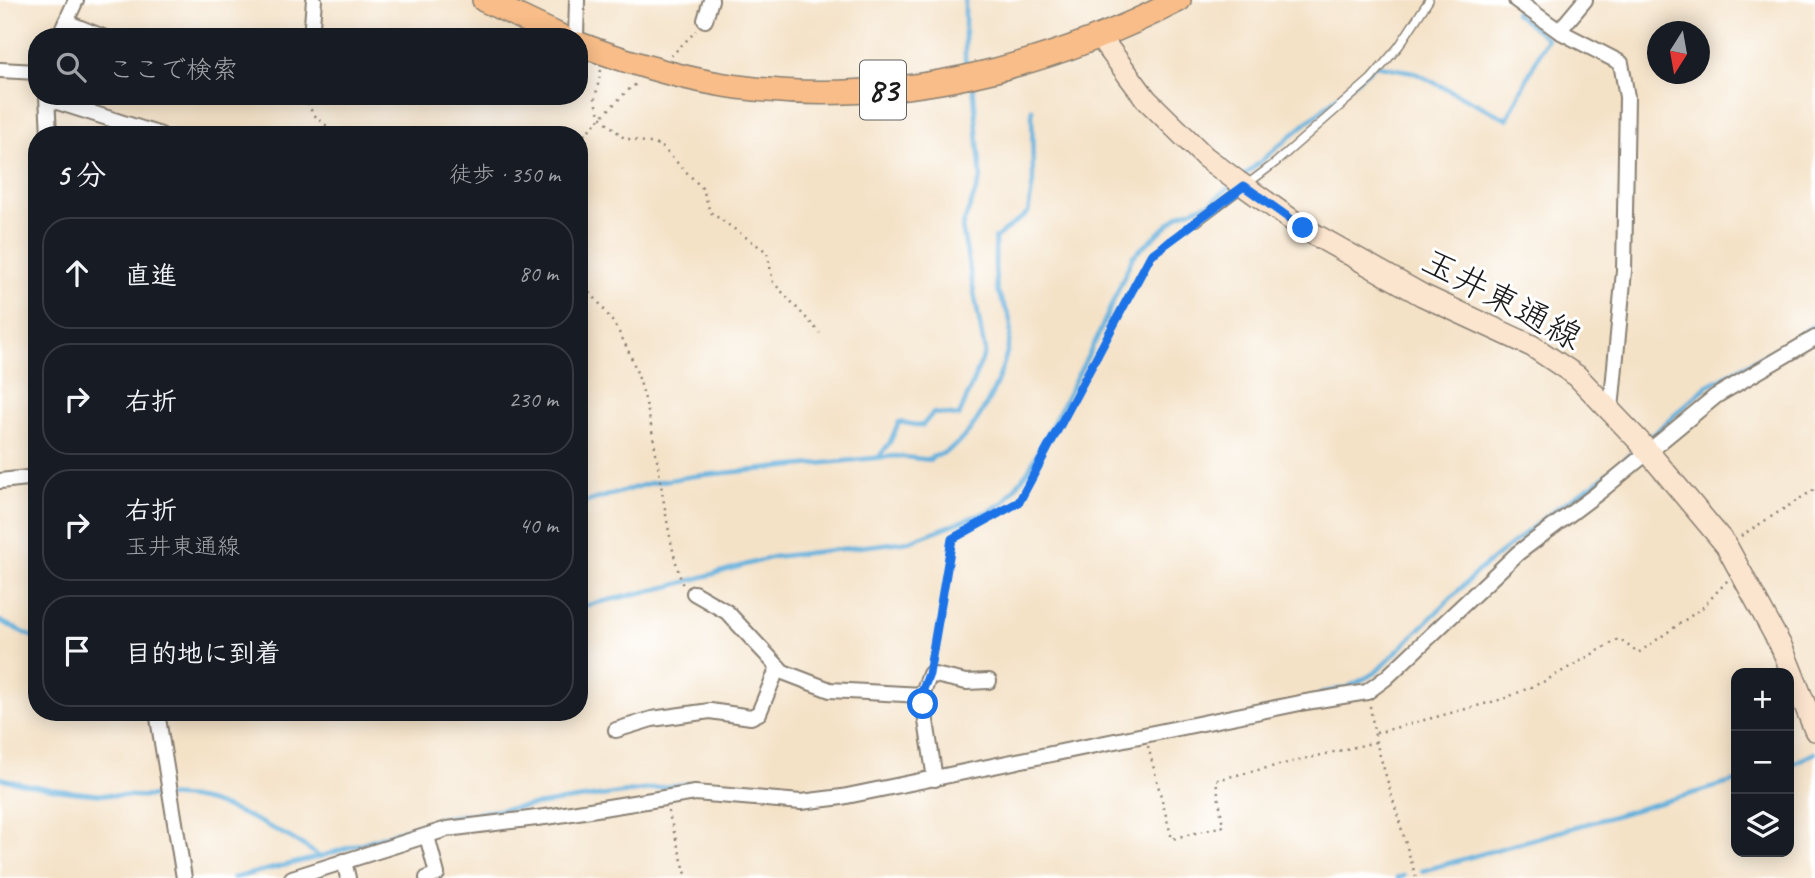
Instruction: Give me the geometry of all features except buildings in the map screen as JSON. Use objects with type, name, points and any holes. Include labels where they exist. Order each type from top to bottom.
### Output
[{"type":"main road","points":[[484,0],[543,28]]},
{"type":"main road","name":"83","points":[[588,47],[656,70],[737,87],[791,93],[845,93],[909,88],[972,77],[1028,63],[1100,37],[1179,0]]},
{"type":"street","points":[[64,28],[76,0]]},
{"type":"street","points":[[312,28],[314,0]]},
{"type":"street","points":[[576,28],[577,0]]},
{"type":"street","points":[[705,20],[711,0]]},
{"type":"street","points":[[1516,0],[1559,31],[1621,63],[1627,97],[1624,271],[1611,409]]},
{"type":"street","points":[[1559,31],[1585,0]]},
{"type":"street","points":[[66,22],[81,28]]},
{"type":"street","name":"玉井東通線","points":[[1100,37],[1146,99],[1205,157],[1303,228],[1422,295],[1532,346],[1577,376],[1611,409],[1726,545],[1782,648],[1815,730]]},
{"type":"street","points":[[0,70],[28,72]]},
{"type":"street","points":[[48,105],[49,126]]},
{"type":"street","points":[[69,105],[134,126]]},
{"type":"street","points":[[292,878],[447,829],[553,816],[695,793],[801,802],[842,797],[1300,703],[1367,692],[1386,678],[1518,553],[1645,448],[1716,396],[1815,338]]},
{"type":"street","points":[[0,481],[28,479]]},
{"type":"street","points":[[694,593],[727,612],[783,672],[830,690],[922,695]]},
{"type":"street","points":[[616,730],[652,719],[710,711],[751,717],[759,713],[778,667]]},
{"type":"street","points":[[935,778],[922,695],[929,674],[966,682],[989,681]]},
{"type":"street","points":[[159,721],[184,878]]},
{"type":"street","points":[[427,836],[437,874],[427,878]]},
{"type":"street","points":[[344,861],[348,878]]},
{"type":"lane","points":[[1197,222],[1275,163],[1371,79],[1399,46],[1429,0]]},
{"type":"path","points":[[604,53],[595,99],[601,117],[624,138],[660,145],[703,189],[710,212],[767,252],[773,282],[820,333]]},
{"type":"path","points":[[308,105],[312,114],[328,126]]},
{"type":"path","points":[[929,674],[952,539],[1019,502],[1151,255],[1197,222]]},
{"type":"path","points":[[588,289],[611,320],[632,357],[656,452],[677,566],[684,588],[694,593]]},
{"type":"path","points":[[1726,545],[1815,489]]},
{"type":"path","points":[[1376,733],[1503,699],[1545,681],[1619,639],[1638,653],[1702,608],[1740,569]]},
{"type":"path","points":[[1367,692],[1376,742],[1416,878]]},
{"type":"path","points":[[1146,736],[1172,839],[1223,826],[1216,780],[1376,742]]},
{"type":"path","points":[[664,798],[687,878]]},
{"type":"waterway","points":[[965,0],[965,59],[968,68]]},
{"type":"waterway","points":[[1241,178],[1375,65],[1413,72],[1507,119],[1547,38],[1515,13],[1518,7]]},
{"type":"waterway","points":[[878,458],[890,442],[899,422],[922,426],[933,413],[959,416],[985,352],[962,227],[981,178],[973,83]]},
{"type":"waterway","points":[[588,501],[651,483],[694,476],[895,456],[931,460],[931,457],[946,452],[961,440],[975,424],[996,384],[1009,343],[1011,323],[998,292],[995,238],[1028,213],[1033,182],[1032,109]]},
{"type":"waterway","points":[[588,605],[671,586],[773,557],[910,541],[991,510],[1004,502],[1028,471],[1097,338],[1133,256],[1180,214],[1212,202],[1232,185]]},
{"type":"waterway","points":[[1647,440],[1707,386],[1790,341],[1815,324]]},
{"type":"waterway","points":[[1321,693],[1346,688],[1375,673],[1478,571],[1557,508],[1596,483],[1638,448]]},
{"type":"waterway","points":[[0,621],[28,635]]},
{"type":"waterway","points":[[1794,763],[1815,753]]},
{"type":"waterway","points":[[0,778],[66,791],[181,797],[210,802],[260,822],[318,856]]},
{"type":"waterway","points":[[1422,871],[1731,782]]},
{"type":"waterway","points":[[233,878],[319,857],[441,818],[693,783],[826,793]]},
{"type":"waterway","points":[[1397,878],[1404,876]]},
{"type":"route","points":[[923,704],[922,692],[929,674],[952,539],[1019,502],[1151,255],[1244,186],[1303,228]]}]
